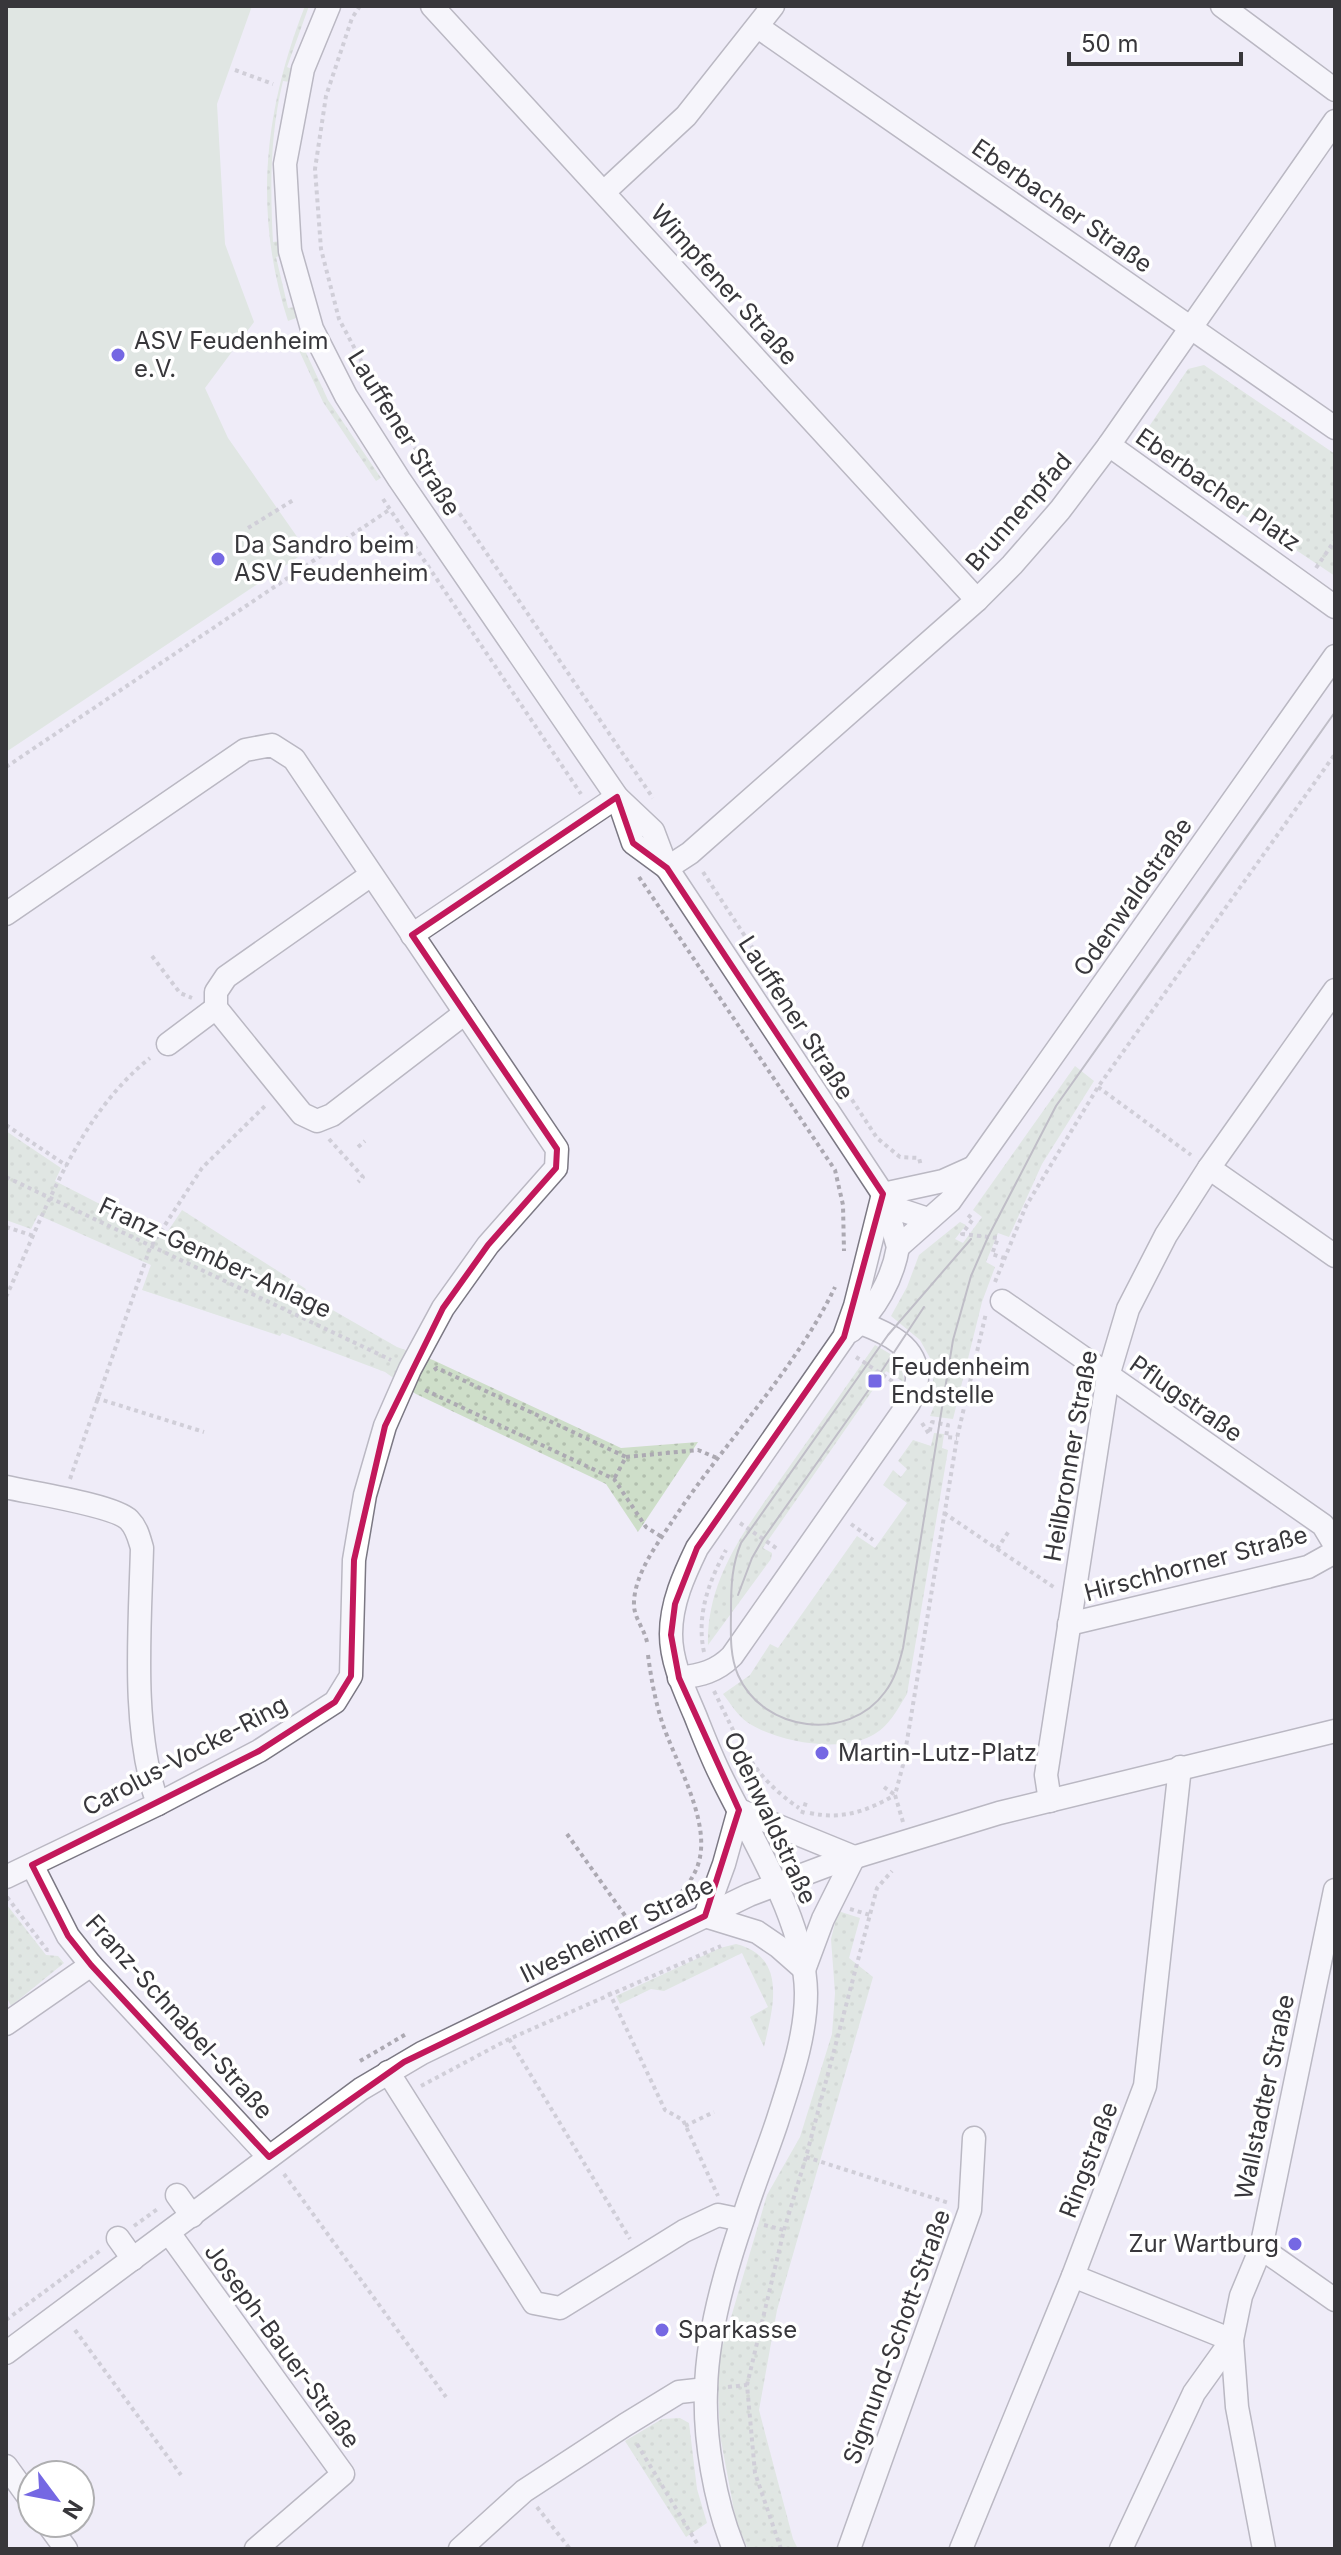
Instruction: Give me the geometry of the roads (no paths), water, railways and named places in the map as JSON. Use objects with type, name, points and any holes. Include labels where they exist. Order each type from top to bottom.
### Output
[{"type":"street","name":"Lauffener Straße","points":[[329,6],[303,69],[285,164],[290,251],[312,329],[346,396],[392,467],[617,797],[633,843],[667,868],[883,1194]]},
{"type":"street","name":"Wimpfener Straße","points":[[432,6],[977,600]]},
{"type":"street","points":[[604,192],[686,116],[773,6]]},
{"type":"street","points":[[1222,6],[1335,90]]},
{"type":"street","name":"Eberbacher Straße","points":[[758,27],[1335,428]]},
{"type":"street","name":"Brunnenpfad","points":[[667,868],[690,853],[977,600],[1012,565],[1060,510],[1109,445],[1335,121]]},
{"type":"street","name":"Eberbacher Platz","points":[[1109,445],[1335,607]]},
{"type":"street","name":"Odenwaldstraße","points":[[734,2549],[725,2528],[711,2461],[706,2389],[716,2316],[742,2220],[792,2073],[802,2031],[806,1995],[804,1970],[775,1884],[721,1776],[679,1678],[671,1635],[683,1575],[722,1510],[887,1283],[898,1247],[950,1201],[1335,656]]},
{"type":"street","name":"Carolus-Vocke-Ring","points":[[6,914],[245,750],[272,745],[294,759],[557,1149],[556,1168],[488,1245],[443,1308],[410,1369],[385,1426],[365,1495],[354,1560],[351,1676],[335,1702],[259,1751],[158,1804],[6,1877]]},
{"type":"street","points":[[412,935],[617,797]]},
{"type":"street","points":[[371,875],[226,977],[216,992],[216,1008],[302,1114],[317,1121],[332,1115],[465,1013]]},
{"type":"street","name":"Heilbronner Straße","points":[[1050,1801],[1046,1775],[1072,1600],[1108,1376],[1128,1309],[1166,1235],[1209,1168],[1335,990]]},
{"type":"street","points":[[168,1044],[216,1008]]},
{"type":"street","points":[[883,1194],[943,1181],[973,1167]]},
{"type":"street","points":[[1209,1168],[1335,1256]]},
{"type":"street","points":[[883,1194],[901,1210],[928,1219]]},
{"type":"street","points":[[883,1194],[898,1247]]},
{"type":"street","name":"Odenwaldstraße","points":[[852,1330],[855,1306],[883,1194]]},
{"type":"street","name":"Pflugstraße","points":[[994,1298],[1323,1525],[1335,1545]]},
{"type":"street","points":[[679,1678],[709,1674],[732,1656],[909,1403],[918,1380],[912,1356],[901,1342],[852,1330]]},
{"type":"street","points":[[6,1487],[109,1510],[127,1518],[136,1530],[142,1548],[140,1682],[148,1775],[158,1804]]},
{"type":"street","name":"Hirschhorner Straße","points":[[1069,1624],[1308,1567],[1335,1552]]},
{"type":"street","name":"Ilvesheimer Straße","points":[[6,2353],[192,2216],[277,2166],[361,2089],[388,2072],[705,1916],[775,1884],[907,1839],[1180,1767],[1335,1731]]},
{"type":"street","name":"Ringstraße","points":[[961,2549],[1073,2276],[1145,2086],[1180,1767]]},
{"type":"street","points":[[739,1810],[854,1857],[823,1919],[804,1970],[757,1932],[705,1916],[739,1810]]},
{"type":"street","name":"Franz-Schnabel-Straße","points":[[32,1865],[68,1936],[91,1965],[277,2166]]},
{"type":"street","name":"Wallstadter Straße","points":[[1264,2549],[1237,2407],[1232,2340],[1241,2296],[1261,2248],[1335,1890]]},
{"type":"street","points":[[6,2024],[91,1965]]},
{"type":"street","points":[[388,2072],[534,2303],[560,2308],[684,2231],[718,2215],[742,2220]]},
{"type":"street","name":"Sigmund-Schott-Straße","points":[[849,2549],[970,2210],[974,2138]]},
{"type":"street","points":[[177,2195],[192,2216]]},
{"type":"street","name":"Joseph-Bauer-Straße","points":[[169,2233],[343,2474],[256,2549]]},
{"type":"street","points":[[118,2238],[133,2259]]},
{"type":"street","points":[[1261,2248],[1335,2300]]},
{"type":"street","points":[[1073,2276],[1232,2340],[1194,2393],[1121,2549]]},
{"type":"street","points":[[460,2549],[524,2491],[625,2425],[679,2392],[706,2389]]},
{"type":"tram line","points":[[971,1239],[888,1335],[741,1543],[731,1592],[731,1642],[735,1667],[750,1694],[766,1709],[786,1719],[807,1724],[829,1724],[850,1719],[869,1708],[891,1682],[903,1648],[953,1340],[971,1276],[988,1237],[1056,1106],[1335,712]]},
{"type":"tram line","points":[[738,1595],[763,1539],[924,1307]]},
{"type":"place","name":"ASV Feudenheim e.V.","points":[[118,355]]},
{"type":"place","name":"Da Sandro beim ASV Feudenheim","points":[[218,559]]},
{"type":"place","name":"Feudenheim Endstelle","points":[[875,1381]]},
{"type":"place","name":"Martin-Lutz-Platz","points":[[822,1753]]},
{"type":"place","name":"Zur Wartburg","points":[[1295,2244]]},
{"type":"place","name":"Sparkasse","points":[[662,2330]]}]
